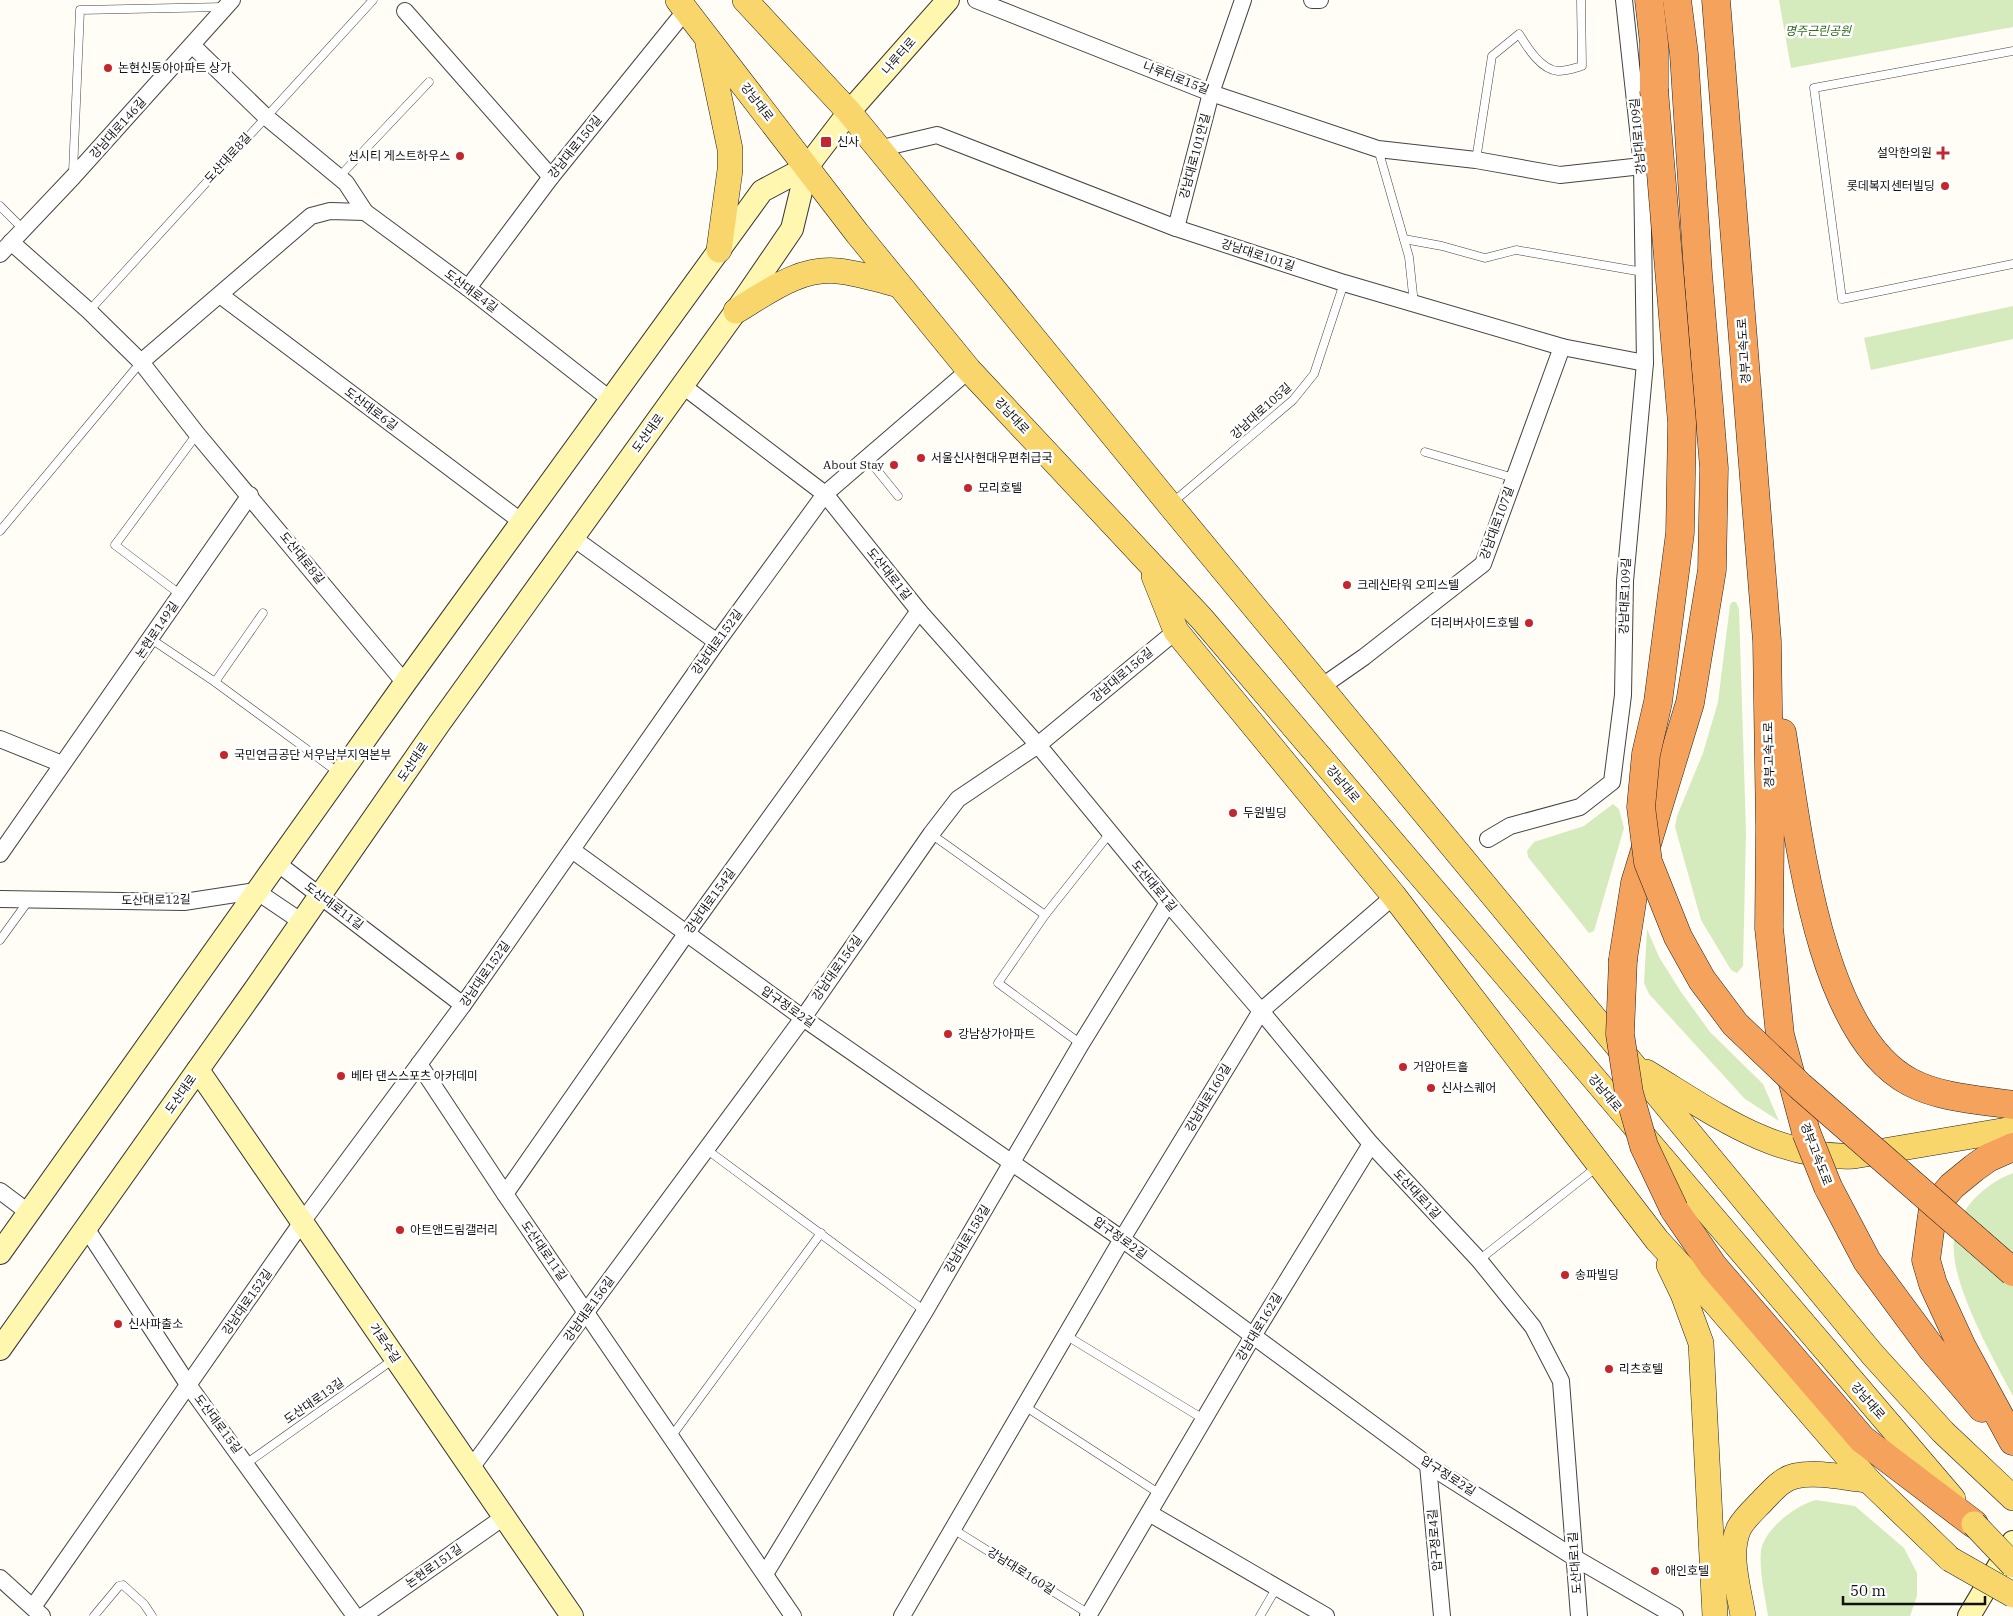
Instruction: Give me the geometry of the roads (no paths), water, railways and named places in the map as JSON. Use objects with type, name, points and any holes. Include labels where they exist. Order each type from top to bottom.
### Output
[{"type":"highway","points":[[1649,0],[1654,43],[1654,90],[1682,423],[1680,533],[1658,702],[1646,754],[1641,807],[1648,862],[1678,937],[1702,980],[1735,1024],[1800,1086],[2013,1272]]},
{"type":"highway","points":[[1677,0],[1684,54],[1698,274],[1714,468],[1712,570],[1690,703],[1635,883],[1623,959],[1620,1034],[1629,1093],[1644,1146],[1674,1209],[1713,1266],[1862,1439],[1974,1524]]},
{"type":"highway","name":"경부고속도로","points":[[1716,0],[1767,641],[1770,828],[1769,928],[1780,1035],[1806,1132],[1828,1186],[1868,1261],[1899,1306],[1944,1363],[2013,1442]]},
{"type":"highway","points":[[1767,641],[1815,920],[1831,972],[1857,1027],[1881,1061],[1911,1083],[1957,1096],[2013,1105]]},
{"type":"highway","points":[[2013,1148],[1988,1158],[1974,1168],[1952,1186],[1933,1208],[1926,1260],[1933,1284],[1962,1347],[2013,1442]]},
{"type":"main road","points":[[745,0],[849,112],[1873,1355],[1942,1432],[2005,1490]]},
{"type":"main road","name":"나루터로","points":[[849,112],[948,0]]},
{"type":"main road","name":"강남대로","points":[[682,5],[899,285],[969,370],[1202,619],[1974,1524],[2013,1565]]},
{"type":"main road","points":[[706,37],[730,150],[730,170],[719,250]]},
{"type":"main road","name":"도산대로","points":[[0,1349],[302,922],[439,724],[736,311],[792,229],[807,167],[849,112]]},
{"type":"main road","name":"도산대로","points":[[0,1253],[405,683],[762,191],[807,167]]},
{"type":"main road","points":[[736,311],[782,282],[816,272],[839,271],[899,285]]},
{"type":"main road","points":[[1148,562],[1176,631],[1394,896],[1598,1166],[1657,1240],[1716,1304],[1868,1480],[1950,1559],[2013,1595]]},
{"type":"main road","points":[[1631,1063],[1745,1130],[1783,1147],[1828,1158],[1854,1156],[2013,1129]]},
{"type":"main road","name":"가로수길","points":[[198,1070],[572,1616]]},
{"type":"main road","points":[[1657,1240],[1683,1294],[1701,1343],[1715,1616]]},
{"type":"main road","points":[[1743,1616],[1735,1562],[1736,1546],[1738,1530],[1754,1509],[1783,1482],[1795,1476],[1811,1475],[1868,1480]]},
{"type":"main road","points":[[1969,1616],[2013,1542]]},
{"type":"street","name":"나루터로15길","points":[[976,0],[1211,93],[1378,149],[1476,160],[1560,175],[1642,166]]},
{"type":"street","name":"강남대로101안길","points":[[1176,228],[1211,93],[1243,0]]},
{"type":"street","points":[[1312,0],[1320,0]]},
{"type":"street","name":"강남대로109길","points":[[1488,839],[1510,826],[1580,807],[1612,782],[1623,696],[1625,581],[1645,363],[1642,166],[1624,0]]},
{"type":"street","name":"강남대로146길","points":[[5,248],[193,46],[229,3]]},
{"type":"street","name":"강남대로150길","points":[[468,288],[682,5]]},
{"type":"street","points":[[405,11],[551,177]]},
{"type":"street","name":"도산대로4길","points":[[193,46],[265,116],[346,183],[365,212],[468,288],[611,400]]},
{"type":"street","name":"강남대로101길","points":[[878,148],[937,135],[1176,228],[1344,283],[1562,347],[1645,363]]},
{"type":"street","points":[[141,362],[311,216],[330,211],[365,212]]},
{"type":"street","name":"도산대로8길","points":[[5,248],[89,310],[141,362],[198,434],[405,683]]},
{"type":"street","name":"도산대로6길","points":[[220,295],[522,522]]},
{"type":"street","name":"강남대로107길","points":[[1321,687],[1364,657],[1482,564],[1562,347]]},
{"type":"street","name":"강남대로152길","points":[[38,1613],[189,1386],[302,1222],[463,1005],[717,642],[825,494],[868,459],[969,370]]},
{"type":"street","name":"도산대로1길","points":[[683,386],[825,494],[919,611],[1038,745],[1371,1144],[1478,1260],[1533,1327],[1561,1381],[1579,1616]]},
{"type":"street","name":"논현로149길","points":[[0,854],[151,640],[250,495]]},
{"type":"street","points":[[572,537],[717,642]]},
{"type":"street","name":"강남대로154길","points":[[505,1194],[686,934],[919,611]]},
{"type":"street","name":"강남대로156길","points":[[471,1468],[803,1018],[931,834],[958,799],[1038,745],[1176,631]]},
{"type":"street","points":[[0,739],[62,764]]},
{"type":"street","name":"압구정로2길","points":[[572,850],[803,1018],[1122,1239],[1428,1464],[1575,1558],[1675,1616]]},
{"type":"street","name":"도산대로11길","points":[[277,863],[463,1005]]},
{"type":"street","points":[[256,891],[302,922]]},
{"type":"street","name":"도산대로12길","points":[[0,899],[184,902],[256,891]]},
{"type":"street","name":"강남대로160길","points":[[902,1616],[1026,1407],[1122,1239],[1261,1011],[1394,896]]},
{"type":"street","name":"강남대로158길","points":[[765,1574],[925,1311],[1081,1044],[1168,903]]},
{"type":"street","name":"도산대로11길","points":[[419,1064],[505,1194],[794,1616]]},
{"type":"street","name":"강남대로162길","points":[[1089,1615],[1253,1336],[1371,1144]]},
{"type":"street","points":[[0,1191],[28,1212]]},
{"type":"street","name":"도산대로15길","points":[[86,1228],[189,1386],[247,1463],[355,1616]]},
{"type":"street","name":"압구정로4길","points":[[1428,1464],[1442,1616]]},
{"type":"street","points":[[1150,1512],[1326,1616]]},
{"type":"street","name":"논현로151길","points":[[364,1616],[504,1517]]},
{"type":"street","points":[[0,1578],[38,1613]]},
{"type":"lane","points":[[265,116],[373,0]]},
{"type":"lane","points":[[1476,160],[1492,56],[1520,34],[1526,47],[1543,64],[1557,71],[1582,66],[1581,0]]},
{"type":"lane","points":[[73,177],[80,10],[229,3]]},
{"type":"lane","points":[[2013,51],[1814,88],[1842,299],[2013,264]]},
{"type":"lane","points":[[338,178],[430,82]]},
{"type":"lane","name":"도산대로8길","points":[[89,310],[265,116]]},
{"type":"lane","points":[[1378,149],[1410,257],[1414,304]]},
{"type":"lane","points":[[0,206],[23,229]]},
{"type":"lane","points":[[1404,239],[1442,246],[1485,258],[1516,250],[1643,272]]},
{"type":"lane","name":"강남대로105길","points":[[1170,504],[1292,400],[1314,374],[1344,283]]},
{"type":"lane","points":[[0,531],[141,362]]},
{"type":"lane","points":[[181,595],[115,545],[198,434]]},
{"type":"lane","points":[[1425,452],[1514,478]]},
{"type":"lane","points":[[868,459],[898,496]]},
{"type":"lane","points":[[214,682],[263,613]]},
{"type":"lane","points":[[151,640],[214,682],[341,774]]},
{"type":"lane","points":[[1081,1044],[998,983],[1045,915],[1110,833]]},
{"type":"lane","points":[[931,834],[1045,915]]},
{"type":"lane","points":[[0,940],[29,900]]},
{"type":"lane","points":[[706,1149],[925,1311]]},
{"type":"lane","points":[[1478,1260],[1598,1166]]},
{"type":"lane","points":[[671,1438],[820,1233]]},
{"type":"lane","points":[[1067,1336],[1205,1420]]},
{"type":"lane","name":"도산대로13길","points":[[247,1463],[395,1358]]},
{"type":"lane","points":[[1026,1407],[1160,1494]]},
{"type":"lane","name":"강남대로160길","points":[[953,1529],[1089,1615]]},
{"type":"lane","points":[[94,1616],[119,1586],[123,1585],[144,1604],[152,1616]]},
{"type":"lane","points":[[1260,1616],[1277,1587]]},
{"type":"place","name":"논현신동아아파트 상가","points":[[108,68]]},
{"type":"place","name":"신사","points":[[826,142]]},
{"type":"place","name":"설악한의원","points":[[1943,153]]},
{"type":"place","name":"선시티 게스트하우스","points":[[460,156]]},
{"type":"place","name":"롯데복지센터빌딩","points":[[1945,186]]},
{"type":"place","name":"서울신사현대우편취급국","points":[[921,458]]},
{"type":"place","name":"About Stay","points":[[894,465]]},
{"type":"place","name":"모리호텔","points":[[968,488]]},
{"type":"place","name":"크레신타워 오피스텔","points":[[1347,585]]},
{"type":"place","name":"더리버사이드호텔","points":[[1529,623]]},
{"type":"place","name":"국민연금공단 서우남부지역본부","points":[[224,755]]},
{"type":"place","name":"두원빌딩","points":[[1233,813]]},
{"type":"place","name":"강남상가아파트","points":[[948,1034]]},
{"type":"place","name":"거암아트홀","points":[[1403,1067]]},
{"type":"place","name":"베타 댄스스포츠 아카데미","points":[[341,1076]]},
{"type":"place","name":"신사스퀘어","points":[[1431,1088]]},
{"type":"place","name":"아트앤드림갤러리","points":[[400,1230]]},
{"type":"place","name":"송파빌딩","points":[[1565,1275]]},
{"type":"place","name":"신사파출소","points":[[118,1324]]},
{"type":"place","name":"리츠호텔","points":[[1609,1369]]},
{"type":"place","name":"애인호텔","points":[[1655,1571]]},
{"type":"park label","name":"명주근린공원","points":[[1818,31]]}]
